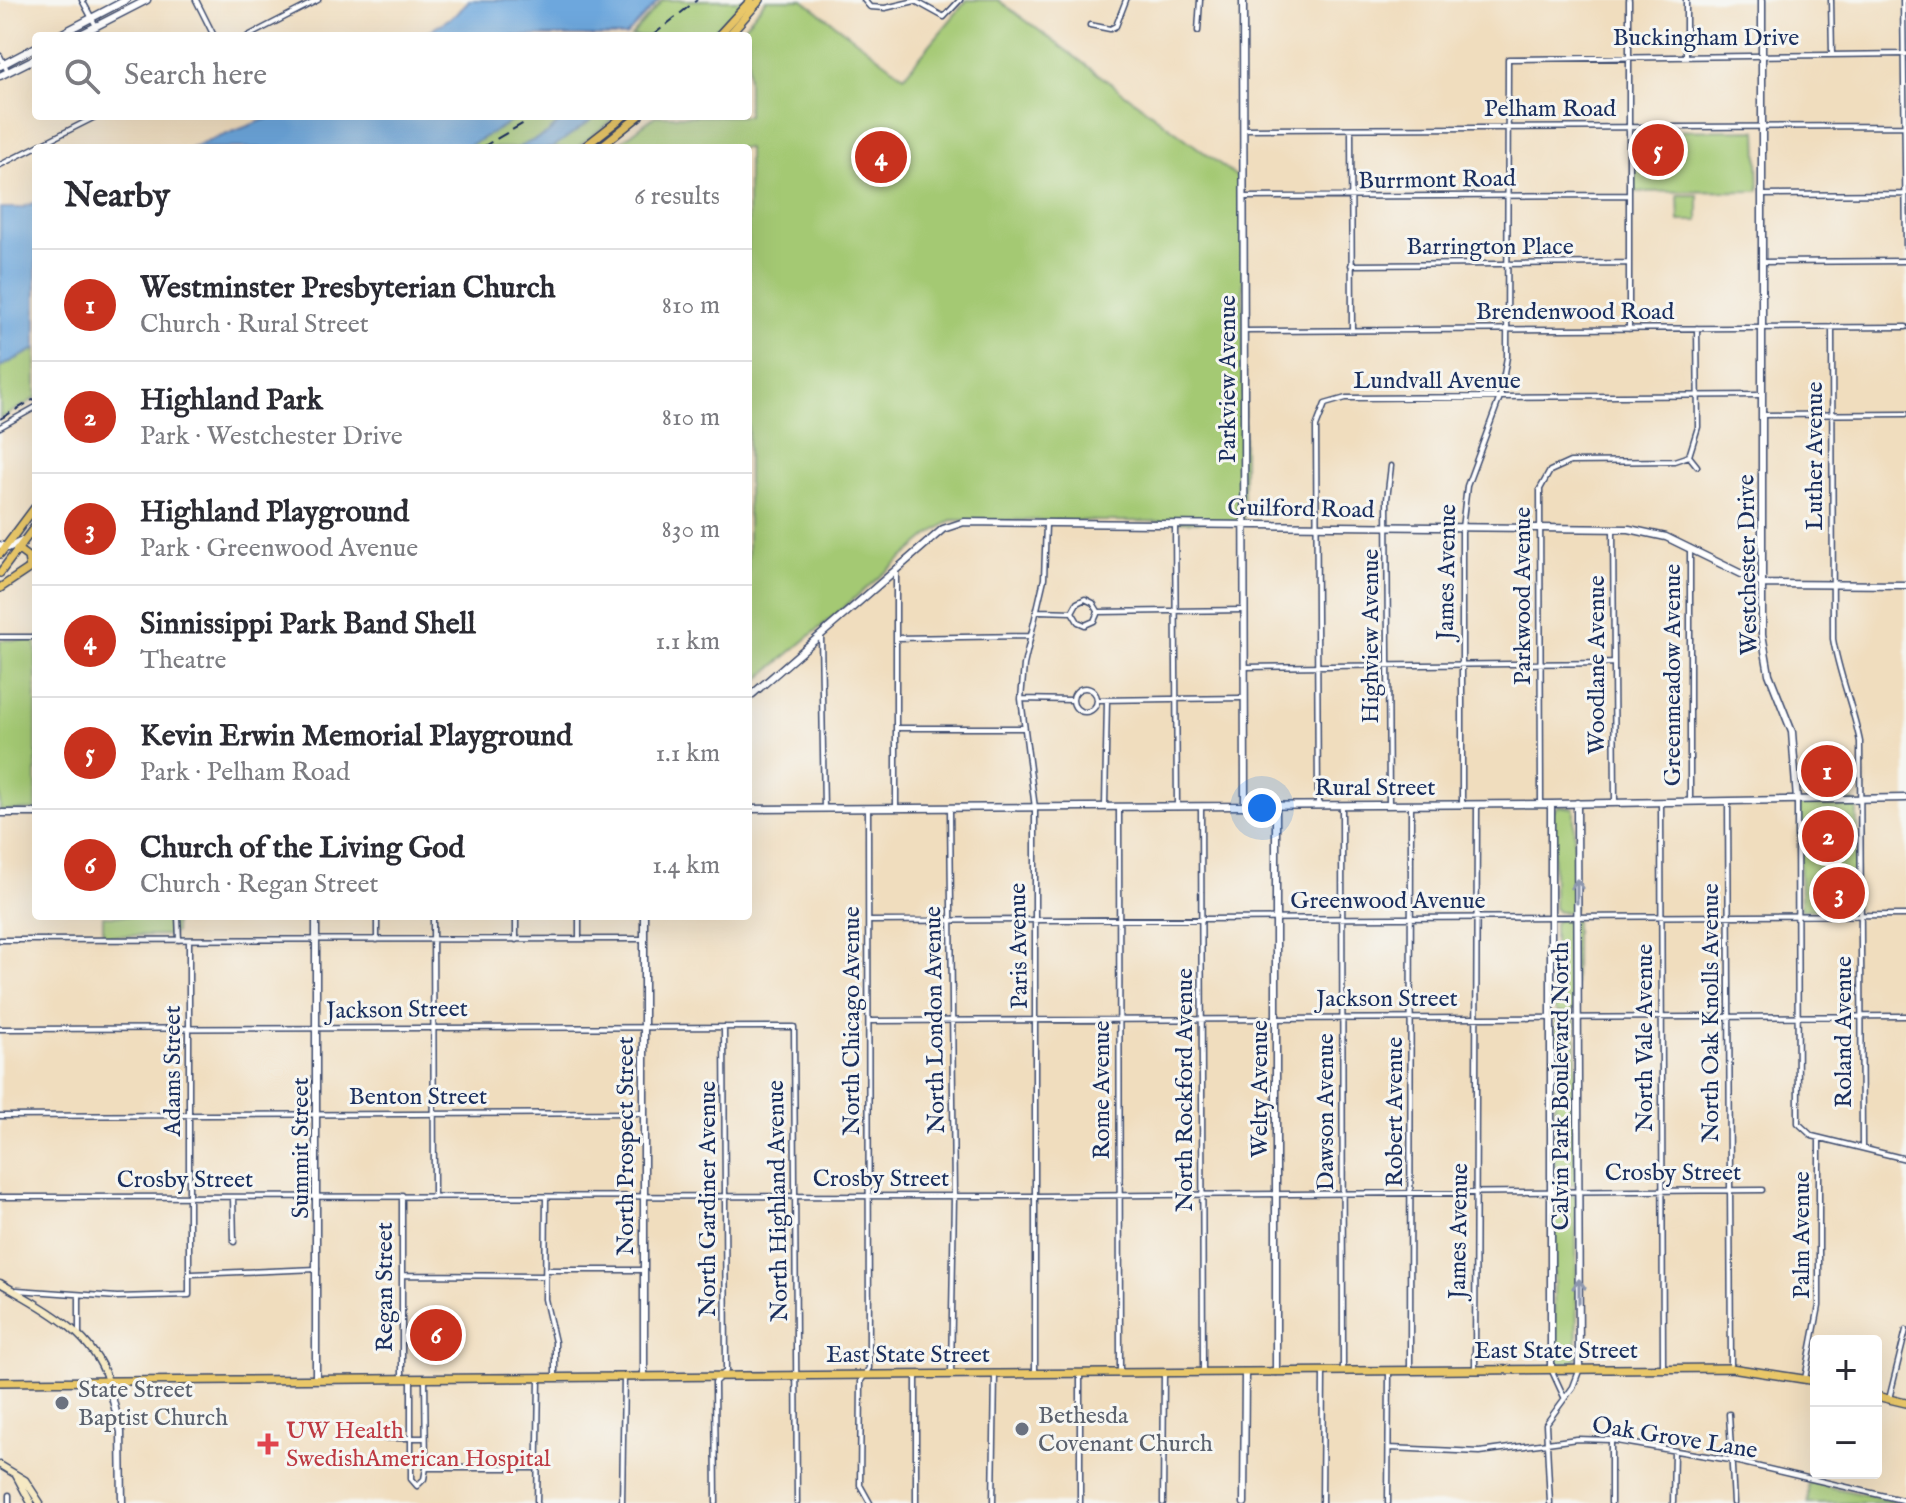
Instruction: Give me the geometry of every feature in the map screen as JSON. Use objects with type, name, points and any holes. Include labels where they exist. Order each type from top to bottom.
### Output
[{"type":"main road","points":[[722,32],[751,0]]},
{"type":"main road","points":[[732,32],[760,0]]},
{"type":"main road","points":[[588,144],[619,120]]},
{"type":"main road","points":[[604,144],[634,120]]},
{"type":"main road","points":[[0,573],[6,547],[32,511]]},
{"type":"main road","points":[[6,547],[23,540],[32,530]]},
{"type":"main road","points":[[0,581],[6,547]]},
{"type":"main road","points":[[0,588],[30,568],[28,557],[6,547]]},
{"type":"main road","points":[[0,1283],[79,1334],[102,1362],[108,1381]]},
{"type":"main road","name":"East State Street","points":[[0,1382],[1731,1368],[1810,1380]]},
{"type":"main road","points":[[1882,1397],[1906,1403]]},
{"type":"main road","points":[[0,1465],[31,1486],[40,1503]]},
{"type":"main road","points":[[16,1475],[31,1503]]},
{"type":"street","points":[[82,0],[96,26]]},
{"type":"street","points":[[65,32],[126,0]]},
{"type":"street","points":[[85,32],[147,0]]},
{"type":"street","points":[[196,0],[212,32]]},
{"type":"street","points":[[255,32],[318,0]]},
{"type":"street","points":[[864,0],[870,7],[879,8],[915,1],[944,17],[960,0]]},
{"type":"street","points":[[1090,25],[1110,29],[1116,26],[1126,0]]},
{"type":"street","points":[[1198,31],[1200,0]]},
{"type":"street","name":"Parkview Avenue","points":[[1243,0],[1245,806]]},
{"type":"street","points":[[1629,0],[1629,329]]},
{"type":"street","points":[[1686,0],[1686,54]]},
{"type":"street","name":"Westchester Drive","points":[[1762,0],[1762,584],[1765,655],[1792,732],[1797,800],[1798,1123],[1819,1138]]},
{"type":"street","points":[[1831,0],[1832,55]]},
{"type":"street","points":[[1903,0],[1906,246]]},
{"type":"street","points":[[2,65],[32,49]]},
{"type":"street","name":"Buckingham Drive","points":[[1508,59],[1686,54],[1905,54]]},
{"type":"street","points":[[0,56],[8,72]]},
{"type":"street","name":"James Avenue","points":[[1462,804],[1462,528],[1467,486],[1500,397],[1509,329],[1508,59]]},
{"type":"street","points":[[0,76],[32,60]]},
{"type":"street","points":[[41,144],[87,120]]},
{"type":"street","name":"Pelham Road","points":[[1244,129],[1904,126]]},
{"type":"street","points":[[1351,127],[1352,330]]},
{"type":"street","points":[[0,165],[32,148]]},
{"type":"street","points":[[1762,195],[1904,194]]},
{"type":"street","name":"Burrmont Road","points":[[1244,197],[1629,195]]},
{"type":"street","points":[[1762,262],[1906,261]]},
{"type":"street","name":"Barrington Place","points":[[1351,265],[1629,263]]},
{"type":"street","name":"Luther Avenue","points":[[1832,327],[1833,585]]},
{"type":"street","name":"Brendenwood Road","points":[[1245,331],[1906,327]]},
{"type":"street","points":[[1697,328],[1696,436],[1689,456],[1697,466]]},
{"type":"street","name":"Lundvall Avenue","points":[[1318,805],[1316,427],[1325,404],[1346,398],[1763,395]]},
{"type":"street","points":[[0,427],[32,409]]},
{"type":"street","points":[[1764,415],[1906,414]]},
{"type":"street","name":"Parkwood Avenue","points":[[1541,804],[1540,489],[1550,471],[1559,465],[1674,461],[1689,456]]},
{"type":"street","name":"Highview Avenue","points":[[1389,805],[1387,528],[1391,466]]},
{"type":"street","name":"Guilford Road","points":[[752,693],[896,569],[952,525],[1046,523],[1613,529],[1666,537],[1762,584],[1906,585]]},
{"type":"street","name":"Paris Avenue","points":[[1035,1373],[1035,808],[1022,728],[1021,699],[1031,636],[1039,611],[1046,523]]},
{"type":"street","points":[[1175,524],[1177,807]]},
{"type":"street","name":"Woodlane Avenue","points":[[1613,529],[1615,802]]},
{"type":"street","name":"Greenmeadow Avenue","points":[[1690,548],[1690,801]]},
{"type":"street","points":[[896,569],[896,809]]},
{"type":"street","name":"Roland Avenue","points":[[1833,585],[1836,652],[1860,742],[1862,1147]]},
{"type":"street","points":[[1072,612],[1077,603],[1085,599],[1093,603],[1098,612]]},
{"type":"street","points":[[1098,612],[1245,610]]},
{"type":"street","points":[[1039,611],[1072,612]]},
{"type":"street","points":[[1072,612],[1078,622],[1085,625],[1094,621],[1098,612]]},
{"type":"street","points":[[821,633],[824,809]]},
{"type":"street","points":[[896,638],[1031,636]]},
{"type":"street","points":[[0,637],[32,637]]},
{"type":"street","points":[[1245,667],[1614,663]]},
{"type":"street","points":[[1072,700],[1076,692],[1085,688],[1093,691],[1098,700]]},
{"type":"street","points":[[1098,700],[1245,698]]},
{"type":"street","points":[[1021,699],[1072,700]]},
{"type":"street","points":[[1072,700],[1077,709],[1085,712],[1094,708],[1098,700]]},
{"type":"street","points":[[1105,808],[1107,700]]},
{"type":"street","points":[[897,728],[1022,728]]},
{"type":"street","name":"Rural Street","points":[[752,809],[1342,806],[1906,798]]},
{"type":"street","name":"North Oak Knolls Avenue","points":[[1728,801],[1731,1368]]},
{"type":"street","name":"North Vale Avenue","points":[[1661,802],[1663,1369]]},
{"type":"street","name":"Calvin Park Boulevard North","points":[[1577,803],[1579,1369]]},
{"type":"street","name":"James Avenue","points":[[1475,1371],[1477,804]]},
{"type":"street","name":"Calvin Park Boulevard North","points":[[1551,804],[1551,1369]]},
{"type":"street","name":"Welty Avenue","points":[[1276,805],[1276,1372]]},
{"type":"street","name":"Robert Avenue","points":[[1410,1371],[1411,805]]},
{"type":"street","name":"Dawson Avenue","points":[[1342,806],[1343,1371]]},
{"type":"street","name":"North Rockford Avenue","points":[[1201,807],[1203,1372]]},
{"type":"street","name":"Rome Avenue","points":[[1119,808],[1120,1373]]},
{"type":"street","name":"North London Avenue","points":[[950,809],[954,1196],[951,1374]]},
{"type":"street","name":"North Chicago Avenue","points":[[868,810],[869,1368],[861,1381],[860,1485],[870,1503]]},
{"type":"street","points":[[0,813],[32,813]]},
{"type":"street","name":"Greenwood Avenue","points":[[870,921],[1906,915]]},
{"type":"street","points":[[178,920],[179,940]]},
{"type":"street","name":"Summit Street","points":[[316,920],[316,1379]]},
{"type":"street","points":[[377,920],[377,940]]},
{"type":"street","points":[[433,920],[434,1195]]},
{"type":"street","points":[[516,920],[516,940]]},
{"type":"street","points":[[579,920],[579,939]]},
{"type":"street","name":"North Prospect Street","points":[[644,920],[644,1377]]},
{"type":"street","points":[[0,940],[644,939]]},
{"type":"street","name":"Adams Street","points":[[79,1296],[186,1297],[191,1274],[189,940]]},
{"type":"street","name":"Jackson Street","points":[[869,1021],[1343,1016],[1906,1016]]},
{"type":"street","name":"North Gardiner Avenue","points":[[716,1503],[715,1382],[723,1374],[726,1195],[724,1027]]},
{"type":"street","name":"Jackson Street","points":[[0,1029],[794,1027]]},
{"type":"street","name":"North Highland Avenue","points":[[794,1027],[797,1503]]},
{"type":"street","name":"Benton Street","points":[[0,1116],[643,1113]]},
{"type":"street","points":[[1819,1138],[1906,1159]]},
{"type":"street","name":"Palm Avenue","points":[[1805,1379],[1819,1306],[1819,1138]]},
{"type":"street","name":"Crosby Street","points":[[0,1197],[1036,1196],[1762,1190]]},
{"type":"street","name":"Regan Street","points":[[402,1195],[411,1479],[417,1486],[424,1479],[426,1468]]},
{"type":"street","points":[[546,1196],[545,1299],[555,1342],[555,1378]]},
{"type":"street","points":[[232,1197],[234,1242]]},
{"type":"street","points":[[191,1274],[317,1269]]},
{"type":"street","points":[[403,1275],[643,1270]]},
{"type":"street","points":[[11,1289],[79,1296],[79,1334]]},
{"type":"street","points":[[1889,1399],[1906,1330]]},
{"type":"street","points":[[1551,1369],[1564,1397]]},
{"type":"street","points":[[1550,1503],[1546,1424],[1573,1387],[1579,1369]]},
{"type":"street","points":[[1322,1503],[1323,1371]]},
{"type":"street","points":[[1163,1503],[1164,1372]]},
{"type":"street","points":[[1388,1503],[1389,1372]]},
{"type":"street","points":[[1080,1373],[1080,1503]]},
{"type":"street","points":[[1244,1503],[1245,1373]]},
{"type":"street","points":[[916,1374],[916,1503]]},
{"type":"street","points":[[993,1503],[995,1374]]},
{"type":"street","points":[[622,1503],[624,1377]]},
{"type":"street","points":[[537,1503],[539,1378]]},
{"type":"street","points":[[425,1379],[426,1468],[538,1468]]},
{"type":"street","points":[[108,1381],[121,1432],[122,1503]]},
{"type":"street","points":[[411,1406],[425,1406]]},
{"type":"street","points":[[1729,1414],[1734,1503]]},
{"type":"street","points":[[371,1438],[425,1438]]},
{"type":"street","points":[[1611,1440],[1611,1503]]},
{"type":"street","name":"Oak Grove Lane","points":[[1389,1448],[1480,1452],[1545,1442],[1611,1440],[1730,1460],[1906,1501]]},
{"type":"street","points":[[1673,1503],[1674,1451]]},
{"type":"street","points":[[9,1495],[9,1503]]},
{"type":"green space","points":[[663,0],[748,0],[714,32],[635,32]]},
{"type":"green space","points":[[766,0],[803,0],[904,76],[967,0],[998,0],[1240,179],[1243,197],[1244,522],[952,520],[932,533],[752,685],[752,144],[618,144],[650,120],[752,120],[752,32],[739,32]]},
{"type":"green space","points":[[514,120],[612,120],[581,144],[472,144]]},
{"type":"green space","points":[[1757,130],[1759,191],[1632,192],[1634,131]]},
{"type":"green space","points":[[1678,195],[1698,195],[1698,221],[1679,221]]},
{"type":"green space","points":[[32,351],[32,400],[0,419],[0,367]]},
{"type":"green space","points":[[0,640],[32,640],[32,810],[0,811]]},
{"type":"green space","points":[[1853,801],[1857,805],[1856,909],[1801,910],[1799,804]]},
{"type":"green space","points":[[1559,806],[1574,808],[1574,908],[1569,912],[1558,912],[1554,908],[1553,811]]},
{"type":"green space","points":[[1559,919],[1575,921],[1575,1008],[1571,1013],[1558,1013],[1554,1008],[1554,923]]},
{"type":"green space","points":[[103,920],[175,920],[172,935],[103,936]]},
{"type":"green space","points":[[1555,1019],[1574,1019],[1576,1023],[1576,1184],[1555,1186],[1554,1182]]},
{"type":"green space","points":[[1559,1193],[1576,1196],[1577,1358],[1571,1364],[1557,1364],[1554,1359],[1554,1197]]},
{"type":"green space","points":[[1808,1482],[1903,1503],[1808,1503]]},
{"type":"water","points":[[469,0],[659,0],[630,32],[428,32],[458,13]]},
{"type":"water","points":[[264,120],[514,120],[472,144],[200,144]]},
{"type":"water","points":[[562,120],[591,120],[558,144],[526,144],[547,134]]},
{"type":"water","points":[[32,204],[32,351],[0,367],[0,208],[21,208]]},
{"type":"railway","points":[[657,32],[697,0]]},
{"type":"railway","points":[[488,144],[529,120]]},
{"type":"railway","points":[[0,419],[32,400]]},
{"type":"place","name":"Kevin Erwin Memorial Playground","points":[[1658,150]]},
{"type":"place","name":"Sinnissippi Park Band Shell","points":[[881,157]]},
{"type":"place","name":"Westminster Presbyterian Church","points":[[1827,771]]},
{"type":"place","name":"Highland Park","points":[[1828,836]]},
{"type":"place","name":"Highland Playground","points":[[1839,893]]},
{"type":"place","name":"Church of the Living God","points":[[436,1335]]},
{"type":"place","name":"State Street Baptist Church","points":[[62,1403]]},
{"type":"place","name":"Bethesda Covenant Church","points":[[1022,1429]]},
{"type":"place","name":"UW Health SwedishAmerican Hospital","points":[[268,1444]]}]
